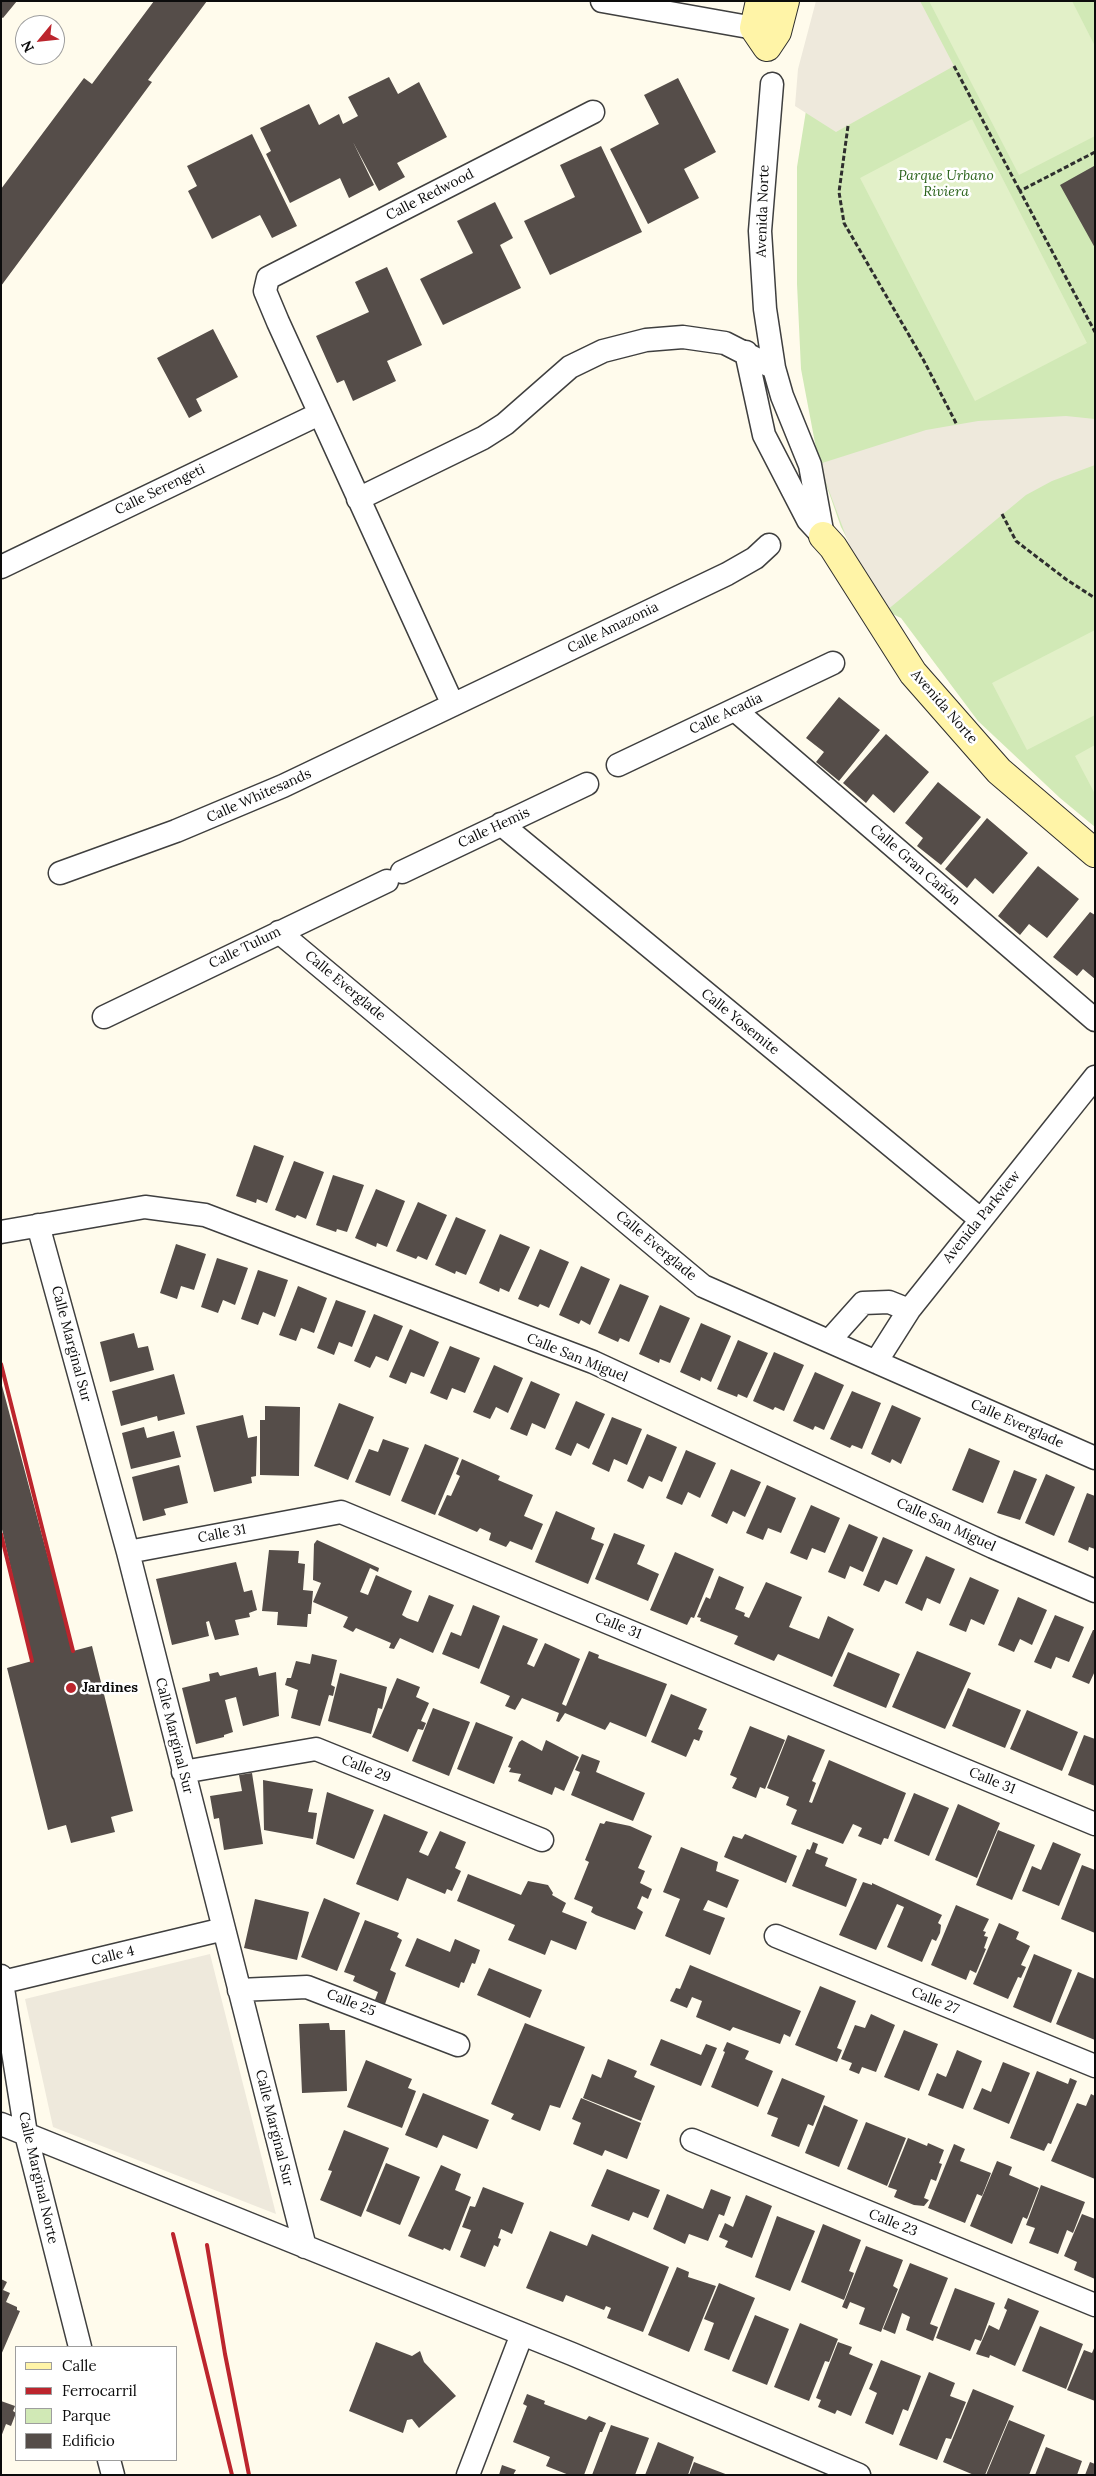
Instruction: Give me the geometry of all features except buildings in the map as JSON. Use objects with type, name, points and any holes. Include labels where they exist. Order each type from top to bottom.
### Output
[{"type":"street","points":[[602,1],[766,36]]},
{"type":"street","points":[[760,1],[766,36]]},
{"type":"street","points":[[766,36],[785,1]]},
{"type":"street","name":"Avenida Norte","points":[[772,84],[760,231],[765,309],[774,368],[782,396],[810,465],[823,536],[833,547],[912,673],[999,771],[1095,853]]},
{"type":"street","name":"Calle Redwood","points":[[319,414],[265,291],[268,278],[593,112]]},
{"type":"street","points":[[358,499],[483,438],[505,424],[570,368],[604,351],[646,340],[683,337],[724,343],[746,352],[774,368]]},
{"type":"street","points":[[746,352],[764,435],[808,520],[823,536]]},
{"type":"street","points":[[319,414],[453,705]]},
{"type":"street","name":"Calle Serengeti","points":[[1,567],[319,414]]},
{"type":"street","name":"Calle Amazonia","points":[[453,705],[727,574],[754,558],[769,545]]},
{"type":"street","name":"Calle Acadia","points":[[618,765],[833,663]]},
{"type":"street","name":"Calle Whitesands","points":[[60,873],[223,812],[335,762],[453,705]]},
{"type":"street","name":"Calle Gran Cañón","points":[[735,710],[1095,1020]]},
{"type":"street","name":"Calle Hemis","points":[[394,877],[587,784]]},
{"type":"street","name":"Calle Yosemite","points":[[501,824],[980,1219]]},
{"type":"street","name":"Calle Tulum","points":[[104,1017],[394,877]]},
{"type":"street","name":"Calle Everglade","points":[[279,932],[703,1286],[1095,1458]]},
{"type":"street","name":"Avenida Parkview","points":[[876,1362],[909,1310],[980,1219],[1095,1078]]},
{"type":"street","name":"Calle San Miguel","points":[[1,1232],[145,1207],[205,1215],[593,1362],[993,1548],[1095,1591]]},
{"type":"street","name":"Calle Marginal Sur","points":[[38,1225],[128,1552],[305,2247]]},
{"type":"street","points":[[829,1341],[863,1303],[889,1302],[909,1310]]},
{"type":"street","name":"Calle 31","points":[[128,1552],[341,1512],[1095,1824]]},
{"type":"street","name":"Calle 29","points":[[184,1772],[316,1749],[542,1840]]},
{"type":"street","name":"Calle 4","points":[[2,1979],[224,1929]]},
{"type":"street","name":"Calle 27","points":[[776,1936],[1095,2066]]},
{"type":"street","name":"Calle Marginal Norte","points":[[2,1979],[26,2134],[80,2346]]},
{"type":"street","name":"Calle 25","points":[[239,1990],[308,1986],[458,2045]]},
{"type":"street","points":[[1,2124],[522,2334],[859,2475]]},
{"type":"street","name":"Calle 23","points":[[692,2140],[1095,2305]]},
{"type":"street","points":[[468,2475],[522,2334]]},
{"type":"street","points":[[109,2461],[113,2475]]},
{"type":"path","points":[[954,66],[1095,332]]},
{"type":"path","points":[[848,126],[839,192],[844,223],[924,361],[957,425]]},
{"type":"path","points":[[1020,191],[1095,152]]},
{"type":"path","points":[[1002,514],[1016,541],[1095,598]]},
{"type":"green space","name":"Parque Urbano Riviera","points":[[830,1],[1095,1],[1095,827],[1060,798],[978,721],[901,618],[886,611],[841,527],[819,464],[801,369],[797,284],[797,167],[813,67]]},
{"type":"green space","points":[[929,1],[1072,1],[1095,46],[1095,136],[1019,175]]},
{"type":"green space","points":[[972,119],[1087,343],[975,401],[860,178]]},
{"type":"green space","points":[[1095,630],[1095,715],[1027,750],[992,683]]},
{"type":"green space","points":[[1095,745],[1095,794],[1075,756]]},
{"type":"shaded area","points":[[816,1],[920,1],[954,66],[836,132],[795,106],[798,69]]},
{"type":"shaded area","points":[[1066,416],[1095,419],[1095,465],[1052,481],[1026,495],[886,611],[852,552],[819,464],[926,430],[978,421]]},
{"type":"shaded area","points":[[210,1954],[276,2214],[53,2127],[25,1999]]},
{"type":"railway","points":[[1,1364],[73,1651]]},
{"type":"railway","points":[[1,1534],[32,1661]]},
{"type":"railway","points":[[173,2234],[232,2475]]},
{"type":"railway","points":[[207,2245],[225,2354],[249,2475]]},
{"type":"place","name":"Jardines","points":[[71,1688]]}]
